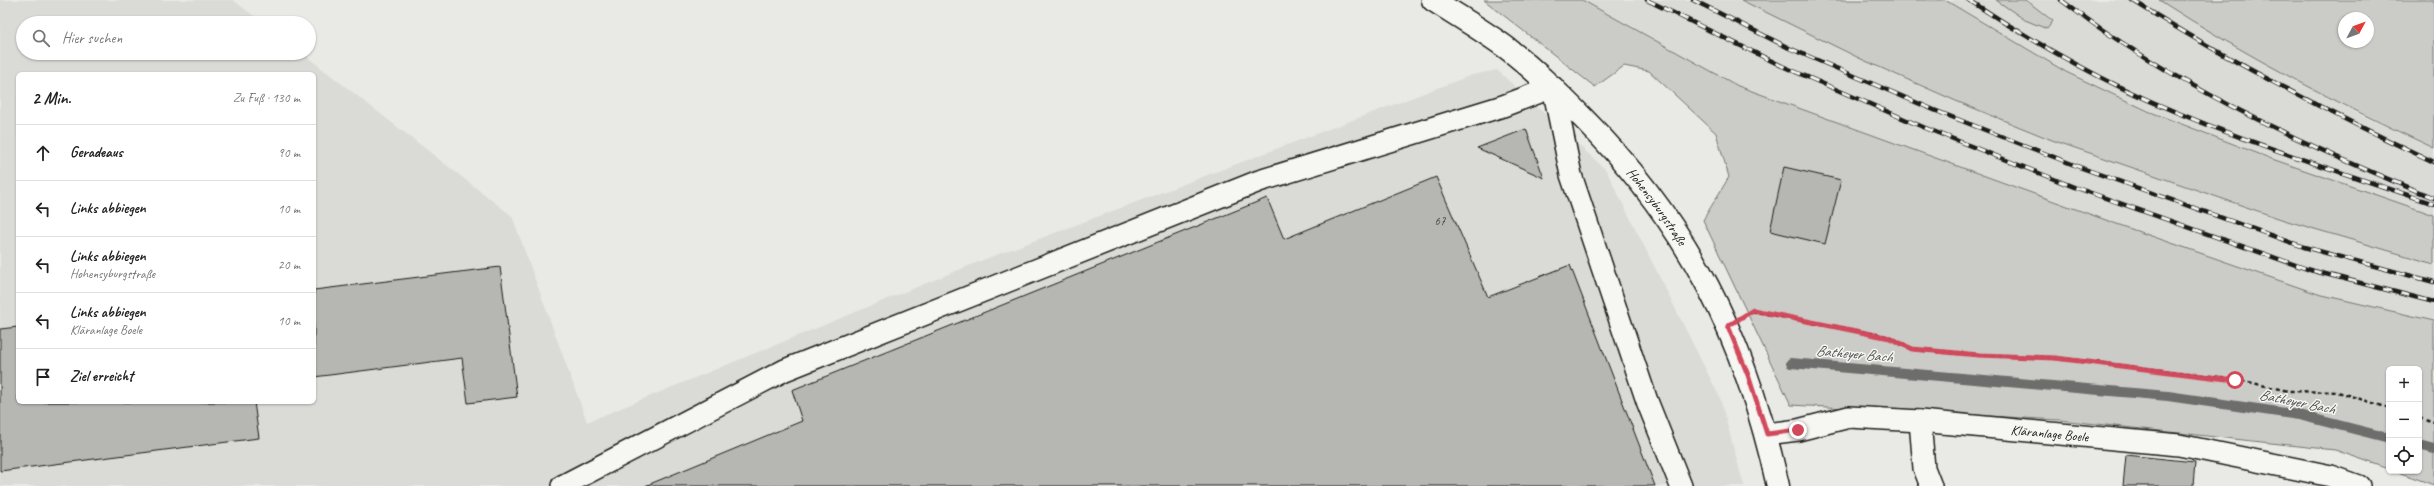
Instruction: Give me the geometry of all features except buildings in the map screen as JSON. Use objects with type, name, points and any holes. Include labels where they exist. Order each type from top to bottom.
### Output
[{"type":"street","name":"Hohensyburgstraße","points":[[1433,0],[1507,49],[1553,87],[1607,142],[1657,201],[1697,262],[1728,326],[1748,375],[1767,434],[1778,486]]},
{"type":"lane","points":[[562,486],[792,367],[1259,181],[1502,106],[1553,87],[1571,175],[1647,401],[1681,486]]},
{"type":"lane","name":"Kläranlage Boele","points":[[1767,434],[1798,430],[1849,417],[1920,421],[2179,445],[2331,476],[2359,486]]},
{"type":"lane","points":[[1920,421],[1924,468],[1930,486]]},
{"type":"path","points":[[1728,326],[1753,310],[1890,338],[1912,349],[1979,355],[2055,358],[2235,380],[2288,391],[2338,392],[2386,407]]},
{"type":"path","points":[[2422,418],[2434,422]]},
{"type":"shaded area","points":[[0,0],[233,0],[254,16],[16,16],[16,60],[311,60],[512,216],[587,422],[983,260],[1472,75],[1497,70],[1606,170],[1720,398],[1744,486],[0,486]]},
{"type":"shaded area","points":[[1484,0],[1582,0],[1738,86],[2114,223],[2318,294],[2434,321],[2434,485],[2403,474],[2422,474],[2422,366],[2386,366],[2386,468],[2335,450],[2060,420],[1791,405],[1703,220],[1729,177],[1716,133],[1649,71],[1624,66],[1595,87]]},
{"type":"shaded area","points":[[1582,0],[1741,0],[1861,59],[1956,101],[2052,140],[2284,220],[2434,264],[2434,321],[2318,294],[2114,223],[1738,86]]},
{"type":"shaded area","points":[[1741,0],[1945,0],[2066,72],[2148,111],[2272,159],[2434,215],[2434,264],[2284,220],[2052,140],[1956,101],[1861,59]]},
{"type":"shaded area","points":[[1945,0],[1996,0],[2025,20],[2053,20],[2026,0],[2159,0],[2257,58],[2361,115],[2434,148],[2434,215],[2272,159],[2148,111],[2066,72]]},
{"type":"shaded area","points":[[1996,0],[2026,0],[2053,21],[2047,29],[2025,20]]},
{"type":"shaded area","points":[[2159,0],[2434,0],[2434,148],[2364,115],[2225,41]]},
{"type":"waterway","name":"Batheyer Bach","points":[[1791,363],[2168,396],[2299,415],[2386,437]]},
{"type":"waterway","name":"Batheyer Bach","points":[[2422,446],[2434,449]]},
{"type":"railway","points":[[1647,0],[1782,66],[1923,127],[2074,187],[2310,270],[2434,302]]},
{"type":"railway","points":[[1693,0],[1789,48],[1934,110],[2082,168],[2304,247],[2434,282]]},
{"type":"railway","points":[[1969,0],[2026,36],[2065,58],[2124,89],[2162,106],[2238,137],[2434,204]]},
{"type":"railway","points":[[2061,0],[2104,31],[2148,59],[2241,111],[2337,157],[2434,198]]},
{"type":"railway","points":[[2132,0],[2168,23],[2280,86],[2434,162]]},
{"type":"route","points":[[1798,430],[1767,434],[1748,375],[1728,326],[1753,310],[1890,338],[1912,349],[1979,355],[2055,358],[2235,380]]}]
